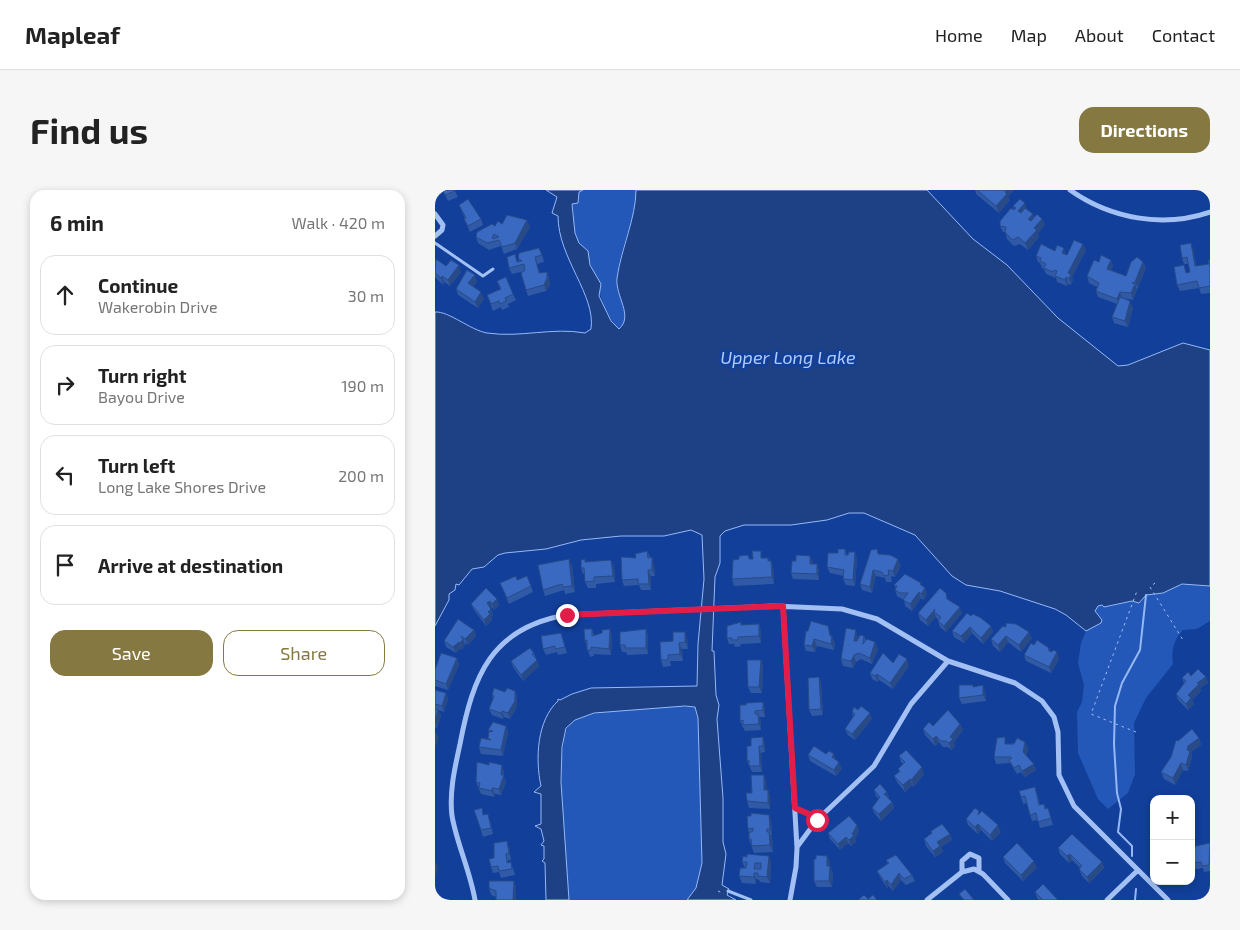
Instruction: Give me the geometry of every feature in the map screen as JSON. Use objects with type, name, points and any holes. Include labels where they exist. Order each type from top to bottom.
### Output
[{"type":"street","points":[[1071,190],[1106,210],[1140,218],[1180,219],[1210,212]]},
{"type":"street","points":[[435,214],[443,225],[442,230],[435,236]]},
{"type":"street","points":[[783,606],[797,848],[796,867],[789,900]]},
{"type":"street","points":[[475,900],[471,878],[454,824],[452,794],[470,699],[478,676],[499,646],[517,632],[534,623],[553,618],[587,614],[783,606],[826,607],[864,614],[888,625],[949,661],[1015,683],[1042,701],[1049,709],[1056,725],[1059,775],[1068,796],[1080,813],[1168,900]]},
{"type":"street","points":[[797,848],[822,816],[874,766],[911,704],[949,661]]},
{"type":"street","points":[[795,808],[811,815],[822,816]]},
{"type":"street","points":[[962,872],[962,861],[970,854],[979,858],[979,871]]},
{"type":"street","points":[[927,900],[962,872],[974,869],[979,871],[1008,900]]},
{"type":"street","points":[[1107,900],[1137,871]]},
{"type":"lane","points":[[435,243],[483,276],[493,269]]},
{"type":"lane","points":[[727,893],[751,900]]},
{"type":"path","points":[[1155,584],[1150,587],[1183,640]]},
{"type":"path","points":[[1136,732],[1091,714],[1137,591]]},
{"type":"path","points":[[718,891],[727,893]]},
{"type":"shaded area","points":[[583,190],[636,190],[633,212],[618,267],[617,285],[624,312],[623,324],[619,330],[607,312],[585,250],[575,234],[572,203],[578,203],[579,192]]},
{"type":"shaded area","points":[[1189,583],[1210,586],[1210,621],[1197,629],[1183,630],[1177,638],[1172,654],[1173,664],[1146,698],[1134,723],[1135,774],[1128,793],[1108,809],[1098,799],[1078,753],[1077,712],[1082,702],[1084,685],[1078,663],[1081,643],[1086,631],[1102,620],[1095,611],[1097,607],[1132,601],[1139,603],[1146,595]]},
{"type":"shaded area","points":[[649,707],[695,707],[698,718],[702,863],[696,888],[687,900],[569,900],[561,778],[565,734],[571,723],[581,718],[612,711]]},
{"type":"water","name":"Upper Long Lake","points":[[546,190],[583,190],[579,192],[578,203],[572,204],[575,233],[579,243],[588,251],[590,265],[601,284],[599,296],[611,321],[619,329],[625,318],[617,278],[634,211],[636,190],[927,190],[973,239],[1007,265],[1058,318],[1118,366],[1128,365],[1183,343],[1210,350],[1210,586],[1182,584],[1163,593],[1146,595],[1139,603],[1132,601],[1104,607],[1102,605],[1098,606],[1095,611],[1102,620],[1101,623],[1086,631],[1055,609],[1000,591],[966,585],[952,576],[915,535],[864,513],[849,513],[827,520],[791,525],[744,525],[725,531],[720,536],[720,563],[715,577],[712,651],[714,651],[716,695],[719,705],[717,719],[723,798],[723,842],[726,854],[722,885],[729,889],[727,895],[736,900],[687,900],[696,888],[702,863],[698,718],[695,707],[685,706],[594,713],[575,720],[566,728],[562,747],[561,782],[569,900],[546,900],[545,863],[542,861],[544,859],[544,846],[541,845],[544,841],[541,829],[535,826],[541,824],[541,794],[534,792],[541,786],[538,752],[539,740],[546,718],[558,699],[560,700],[591,688],[697,686],[698,644],[704,579],[702,535],[691,530],[664,536],[621,536],[581,540],[546,549],[505,553],[498,555],[484,567],[472,569],[459,585],[456,584],[455,590],[449,594],[449,600],[435,626],[435,312],[447,314],[487,333],[512,334],[573,331],[585,333],[591,329],[588,303],[564,247],[558,216],[552,213],[557,197]]},
{"type":"building","points":[[443,190],[455,190],[455,191],[445,195]]},
{"type":"building","points":[[977,190],[1006,190],[1007,194],[996,206]]},
{"type":"building","points":[[468,199],[481,219],[468,226],[459,205]]},
{"type":"building","points":[[1020,199],[1025,203],[1018,211],[1021,213],[1025,208],[1033,214],[1028,219],[1031,221],[1037,214],[1042,219],[1034,228],[1037,230],[1025,243],[1018,237],[1012,240],[1005,232],[1006,227],[1000,226],[1000,221],[1011,208],[1014,210],[1016,208],[1013,206]]},
{"type":"building","points":[[507,215],[527,220],[515,243],[502,247],[499,240],[487,243],[476,237],[477,232],[492,224],[495,226],[498,221],[502,224]],"holes":[[[494,234],[499,237],[493,239],[492,238]]]},
{"type":"building","points":[[1074,240],[1083,244],[1068,273],[1071,274],[1069,279],[1066,277],[1065,280],[1055,276],[1057,271],[1054,270],[1053,272],[1044,268],[1046,264],[1040,261],[1041,258],[1036,256],[1041,244],[1055,251],[1057,245],[1064,248],[1062,253],[1067,255]]},
{"type":"building","points":[[1191,243],[1195,266],[1209,264],[1208,260],[1210,260],[1210,286],[1199,288],[1197,281],[1177,285],[1174,267],[1184,265],[1186,273],[1190,272],[1187,257],[1182,258],[1180,245]]},
{"type":"building","points":[[539,248],[542,255],[535,257],[539,273],[547,272],[547,278],[544,285],[526,290],[521,273],[525,270],[524,264],[509,268],[507,257],[515,254],[517,262],[522,261],[518,258],[519,253]]},
{"type":"building","points":[[1101,255],[1111,260],[1107,269],[1126,276],[1131,262],[1137,257],[1143,262],[1135,282],[1132,283],[1135,284],[1131,293],[1120,292],[1117,299],[1096,291],[1099,283],[1087,276],[1094,260],[1099,262]]},
{"type":"building","points":[[436,259],[446,266],[451,260],[459,265],[448,280],[442,276],[441,278],[435,273]]},
{"type":"building","points":[[467,270],[475,275],[468,283],[481,292],[475,302],[456,289]]},
{"type":"building","points":[[506,277],[513,294],[505,298],[506,301],[500,304],[499,301],[491,304],[487,295],[501,289],[497,281]]},
{"type":"building","points":[[1120,297],[1130,301],[1125,321],[1112,317]]},
{"type":"building","points":[[838,549],[845,549],[845,555],[848,555],[849,552],[855,552],[853,580],[843,579],[844,570],[827,567],[828,553],[838,553]]},
{"type":"building","points":[[877,549],[878,554],[890,555],[898,559],[893,571],[888,570],[889,575],[884,576],[882,572],[873,570],[870,587],[860,584],[871,550]]},
{"type":"building","points":[[647,551],[648,558],[652,557],[652,570],[648,570],[649,584],[638,584],[638,579],[622,580],[621,557],[636,558],[635,554]]},
{"type":"building","points":[[752,551],[761,551],[761,558],[768,558],[768,561],[771,561],[772,577],[732,579],[733,560],[739,559],[739,556],[748,555],[749,559],[753,559]]},
{"type":"building","points":[[796,555],[810,556],[810,564],[817,564],[817,574],[791,573],[792,561],[796,561]]},
{"type":"building","points":[[569,559],[572,586],[563,587],[562,584],[543,590],[538,565]]},
{"type":"building","points":[[585,559],[585,562],[611,560],[613,576],[594,577],[594,581],[585,582],[584,568],[581,568],[581,560]]},
{"type":"building","points":[[905,574],[921,583],[925,588],[921,594],[919,592],[910,604],[903,600],[908,593],[900,593],[895,590],[897,586],[894,585]]},
{"type":"building","points":[[516,576],[517,580],[527,576],[531,586],[507,598],[500,583]]},
{"type":"building","points":[[486,588],[497,599],[492,604],[490,601],[487,603],[491,609],[488,612],[490,614],[484,620],[471,604]]},
{"type":"building","points":[[940,588],[946,593],[947,599],[960,607],[944,626],[938,621],[941,617],[934,612],[935,609],[926,620],[918,613]]},
{"type":"building","points":[[967,613],[981,618],[991,626],[981,638],[970,627],[961,636],[952,631]]},
{"type":"building","points":[[458,619],[474,630],[465,639],[461,636],[463,639],[453,647],[444,641]]},
{"type":"building","points":[[811,621],[828,626],[830,636],[832,636],[831,644],[814,639],[812,646],[804,645],[806,631],[808,631]]},
{"type":"building","points":[[741,622],[741,625],[759,624],[759,636],[738,637],[738,640],[727,638],[727,626]]},
{"type":"building","points":[[1006,623],[1016,624],[1029,632],[1019,645],[1006,636],[998,645],[991,639],[1003,626],[1006,627]]},
{"type":"building","points":[[846,628],[856,630],[854,641],[857,641],[860,635],[864,636],[863,644],[867,639],[875,642],[870,658],[859,653],[854,655],[851,661],[841,659]]},
{"type":"building","points":[[584,629],[592,629],[592,636],[602,633],[602,630],[610,629],[609,649],[591,647],[591,650],[587,650]]},
{"type":"building","points":[[646,629],[646,648],[625,648],[625,645],[620,645],[620,632]]},
{"type":"building","points":[[673,632],[685,632],[685,642],[679,643],[680,654],[668,655],[668,660],[661,660],[660,642],[673,641]]},
{"type":"building","points":[[561,633],[565,647],[555,649],[555,646],[543,649],[541,636]]},
{"type":"building","points":[[1037,640],[1049,648],[1048,650],[1051,652],[1054,650],[1057,652],[1049,667],[1024,655],[1031,643],[1034,645]]},
{"type":"building","points":[[530,648],[537,660],[521,675],[511,661]]},
{"type":"building","points":[[441,653],[457,658],[446,684],[435,680],[435,670]]},
{"type":"building","points":[[883,653],[893,663],[899,654],[907,659],[890,683],[877,674],[875,676],[870,673]]},
{"type":"building","points":[[747,660],[761,660],[759,687],[748,687]]},
{"type":"building","points":[[1198,669],[1206,677],[1197,683],[1199,684],[1188,695],[1191,698],[1186,704],[1176,694],[1186,681],[1182,678],[1188,672],[1191,676]]},
{"type":"building","points":[[819,677],[821,709],[809,710],[808,678]]},
{"type":"building","points":[[959,685],[973,685],[973,687],[983,685],[983,695],[959,698]]},
{"type":"building","points":[[494,688],[505,692],[507,688],[515,691],[515,701],[508,713],[489,709],[494,696],[492,695]]},
{"type":"building","points":[[435,690],[446,693],[442,706],[436,704],[435,706]]},
{"type":"building","points":[[763,702],[763,710],[755,711],[755,714],[758,714],[759,724],[743,725],[743,720],[740,721],[740,705]]},
{"type":"building","points":[[861,706],[870,713],[852,734],[845,729],[855,714],[852,712],[854,707],[858,710]]},
{"type":"building","points":[[435,709],[438,710],[435,720]]},
{"type":"building","points":[[948,710],[960,724],[950,737],[953,739],[949,743],[941,741],[936,736],[933,739],[923,729],[929,722],[933,726]]},
{"type":"building","points":[[493,722],[506,726],[501,750],[479,747],[481,738],[491,740],[488,738],[489,732],[493,731],[488,730]]},
{"type":"building","points":[[1192,729],[1199,738],[1188,746],[1187,750],[1190,751],[1186,765],[1181,763],[1173,778],[1161,772],[1171,757],[1176,740],[1178,741]]},
{"type":"building","points":[[763,737],[763,746],[759,746],[760,766],[749,766],[747,746],[751,746],[751,738]]},
{"type":"building","points":[[1005,737],[1005,744],[1014,744],[1017,738],[1025,742],[1023,752],[1034,764],[1022,771],[1019,765],[1014,768],[1009,760],[1012,758],[1010,757],[994,757],[997,738]]},
{"type":"building","points":[[814,746],[826,754],[829,751],[834,754],[832,757],[839,762],[834,770],[808,755]]},
{"type":"building","points":[[906,750],[922,767],[911,780],[903,785],[894,776],[900,771],[898,769],[905,762],[899,756]]},
{"type":"building","points":[[477,762],[489,765],[489,762],[502,765],[501,775],[504,775],[499,789],[492,788],[492,791],[479,788],[480,783],[476,782]]},
{"type":"building","points":[[751,775],[764,775],[764,790],[768,790],[768,803],[747,801],[746,793],[752,793]]},
{"type":"building","points":[[880,784],[887,792],[884,794],[892,802],[879,814],[872,808],[880,797],[874,790]]},
{"type":"building","points":[[1035,787],[1039,805],[1044,804],[1045,809],[1048,808],[1051,818],[1038,822],[1036,813],[1030,815],[1025,796],[1021,797],[1019,791]]},
{"type":"building","points":[[482,808],[483,815],[488,814],[491,828],[481,830],[474,810]]},
{"type":"building","points":[[975,808],[979,811],[978,815],[982,811],[998,825],[990,835],[978,824],[975,827],[966,819]]},
{"type":"building","points":[[751,813],[769,815],[770,829],[767,829],[767,832],[769,832],[770,845],[752,846],[749,833],[753,831],[753,828],[748,829],[747,816],[751,816]]},
{"type":"building","points":[[849,816],[857,825],[852,834],[854,835],[849,840],[846,837],[838,844],[828,833]]},
{"type":"building","points":[[942,824],[950,834],[937,842],[940,846],[933,851],[924,839],[932,833],[931,831]]},
{"type":"building","points":[[1072,834],[1102,862],[1087,877],[1079,869],[1082,866],[1070,854],[1067,856],[1058,848]]},
{"type":"building","points":[[507,841],[509,853],[506,854],[507,863],[511,862],[512,869],[499,871],[498,866],[491,867],[489,859],[494,858],[494,843]]},
{"type":"building","points":[[1017,843],[1034,861],[1021,875],[1003,857]]},
{"type":"building","points":[[1210,843],[1209,865],[1202,866],[1201,862],[1195,863],[1195,846]]},
{"type":"building","points":[[747,854],[769,856],[767,877],[758,876],[758,873],[754,873],[754,877],[739,876],[740,868],[746,868],[747,862],[742,862],[743,856],[747,857]],"holes":[[[755,863],[761,863],[761,869],[754,869]]]},
{"type":"building","points":[[816,855],[827,856],[827,866],[830,866],[829,881],[814,881],[814,859],[816,859]]},
{"type":"building","points":[[896,855],[912,875],[904,879],[899,873],[891,885],[887,880],[885,882],[877,871],[889,863],[886,860]]},
{"type":"building","points":[[489,881],[514,881],[513,900],[496,900],[496,891],[489,888]]},
{"type":"building","points":[[1043,884],[1058,900],[1043,900],[1035,892]]},
{"type":"building","points":[[965,889],[974,900],[964,900],[959,894]]},
{"type":"building","points":[[864,895],[868,899],[873,895],[877,900],[858,900]]},
{"type":"waterway","points":[[1132,856],[1132,846],[1118,832],[1121,809],[1117,793],[1114,744],[1115,706],[1122,683],[1140,650],[1146,595]]},
{"type":"waterway","points":[[1135,900],[1136,889]]},
{"type":"route","points":[[567,615],[783,606],[795,808],[811,815],[822,816],[817,820]]}]
